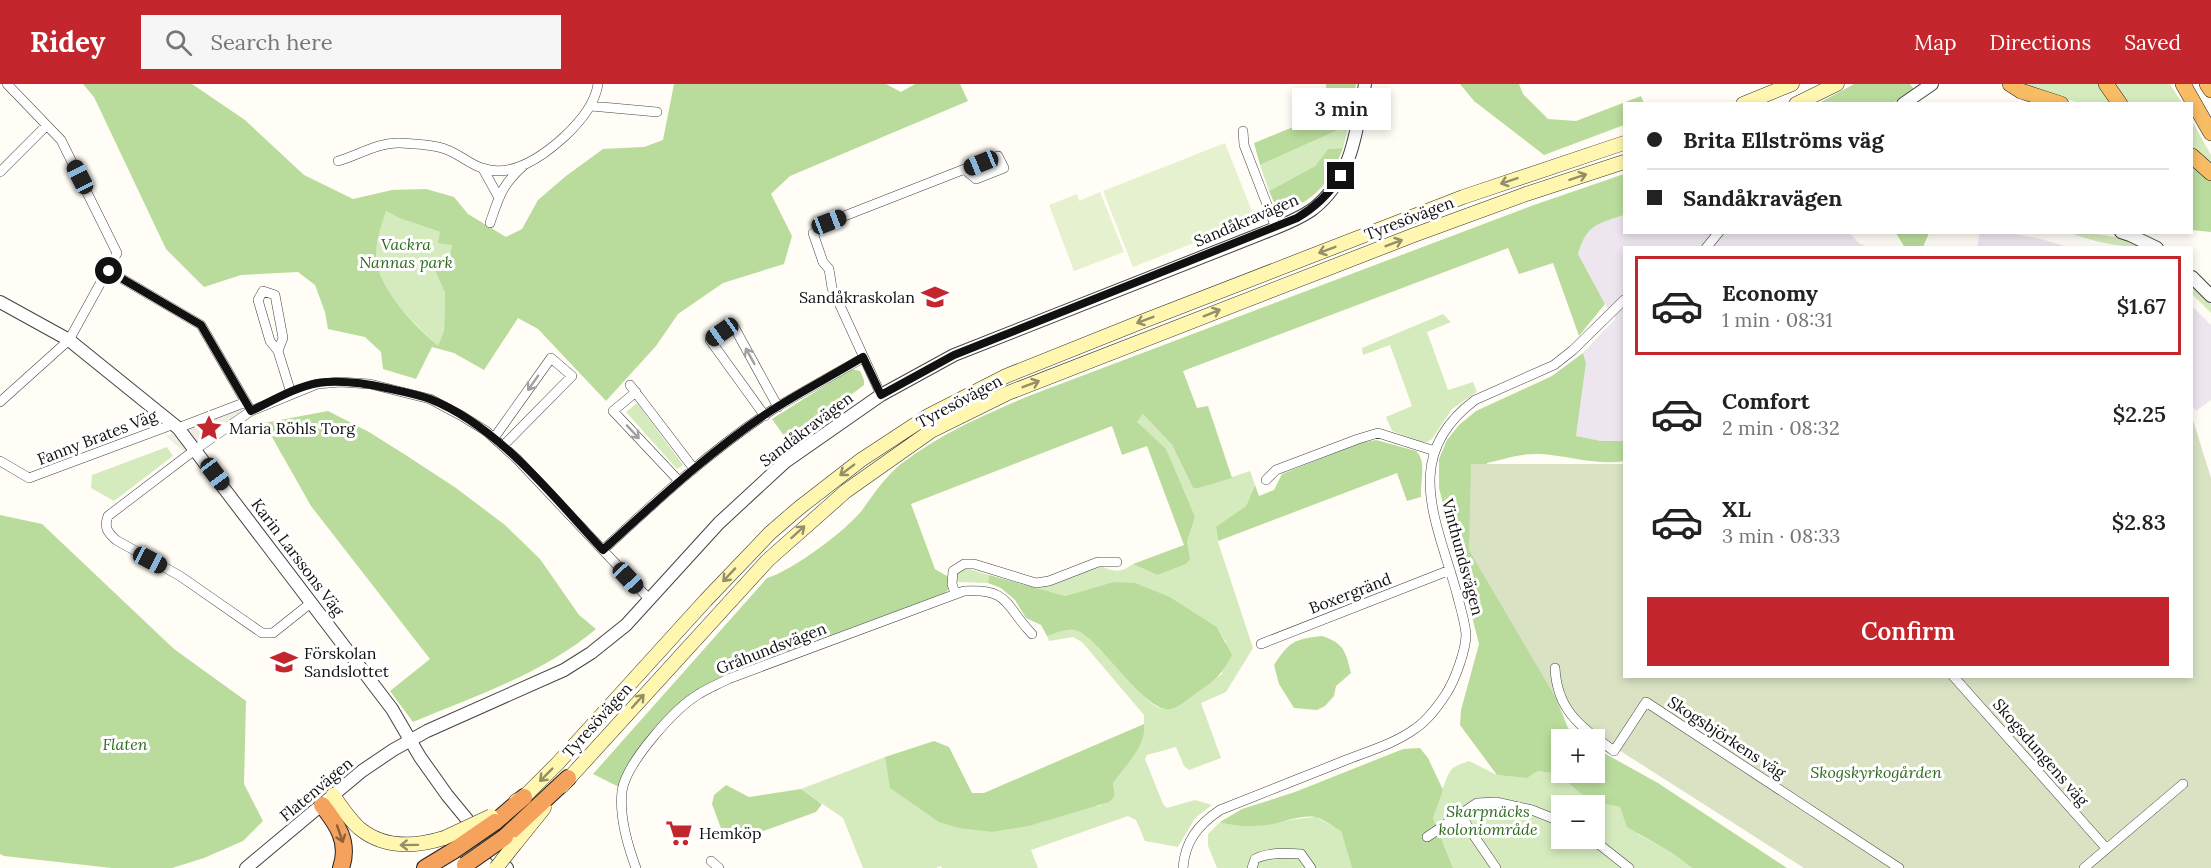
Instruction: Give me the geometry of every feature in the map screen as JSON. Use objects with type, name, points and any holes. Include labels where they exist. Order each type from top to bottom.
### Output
[{"type":"highway","points":[[2010,84],[2021,91],[2055,102]]},
{"type":"highway","points":[[2106,84],[2119,102]]},
{"type":"highway","points":[[2183,84],[2211,133]]},
{"type":"highway","points":[[2207,84],[2211,90]]},
{"type":"highway","points":[[2193,157],[2211,173]]},
{"type":"highway","name":"Tyresövägen","points":[[463,867],[510,841],[568,778]]},
{"type":"highway","name":"Tyresövägen","points":[[425,868],[449,845],[493,819],[524,797]]},
{"type":"highway","points":[[327,800],[343,840],[345,852],[341,868]]},
{"type":"main road","points":[[1748,102],[1792,84]]},
{"type":"main road","points":[[1800,102],[1837,84]]},
{"type":"main road","name":"Tyresövägen","points":[[524,797],[770,533],[861,460],[928,416],[1005,376],[1141,322],[1463,197],[1623,143]]},
{"type":"main road","name":"Tyresövägen","points":[[568,778],[768,560],[846,491],[931,431],[1008,393],[1414,235],[1526,194],[1623,162]]},
{"type":"main road","points":[[327,800],[360,829],[374,838],[391,844],[449,845]]},
{"type":"main road","points":[[496,868],[510,841]]},
{"type":"street","points":[[0,402],[69,340],[117,253],[61,140],[7,84]]},
{"type":"street","points":[[490,223],[498,196],[512,176],[524,165],[551,149],[571,130],[591,106],[598,84]]},
{"type":"street","name":"Sandåkravägen","points":[[410,741],[579,662],[626,625],[719,523],[785,462],[881,395],[954,355],[1276,228],[1312,210],[1341,176],[1355,139],[1365,84]]},
{"type":"street","points":[[1906,102],[1932,84]]},
{"type":"street","points":[[591,106],[657,112]]},
{"type":"street","points":[[0,172],[46,126]]},
{"type":"street","points":[[1243,131],[1245,145],[1276,228]]},
{"type":"street","points":[[338,161],[376,146],[397,143],[446,149],[483,169],[503,169],[524,165]]},
{"type":"street","points":[[483,169],[498,196]]},
{"type":"street","points":[[881,395],[832,288],[829,269],[823,262],[813,233],[829,222],[964,170]]},
{"type":"street","points":[[1708,246],[1717,234]]},
{"type":"street","points":[[2127,234],[2153,246]]},
{"type":"street","points":[[109,271],[201,325],[248,406]]},
{"type":"street","points":[[2193,278],[2211,296]]},
{"type":"street","points":[[278,351],[283,338],[275,295],[263,291],[258,300],[270,341],[278,351],[291,393]]},
{"type":"street","name":"Vinthundsvägen","points":[[1183,868],[1189,840],[1206,820],[1220,810],[1384,744],[1416,729],[1431,714],[1455,680],[1466,635],[1430,499],[1429,474],[1435,451],[1451,422],[1465,408],[1476,400],[1554,365],[1573,350],[1623,301]]},
{"type":"street","name":"Karin Larssons Väg","points":[[0,302],[69,340],[176,426],[196,448],[392,709],[410,741],[447,795],[507,868]]},
{"type":"street","points":[[765,416],[710,340],[732,325],[778,407]]},
{"type":"street","points":[[603,550],[679,481],[765,416],[863,357]]},
{"type":"street","points":[[494,438],[551,358],[572,376],[503,446]]},
{"type":"street","points":[[176,426],[317,384],[340,382],[370,384],[430,399],[462,416],[503,446],[649,599]]},
{"type":"street","points":[[679,481],[613,411],[633,388],[694,469]]},
{"type":"street","points":[[248,406],[108,516],[105,524],[108,532],[124,546],[180,576],[262,633],[273,633],[312,602]]},
{"type":"street","name":"Fanny Brates Väg","points":[[0,461],[29,478],[176,426]]},
{"type":"street","points":[[1266,480],[1276,470],[1378,433],[1435,451]]},
{"type":"street","points":[[955,593],[952,584],[953,571],[964,564],[974,564],[1036,583],[1048,581],[1098,562],[1117,562]]},
{"type":"street","name":"Boxergränd","points":[[1261,644],[1450,570]]},
{"type":"street","name":"Gråhundsvägen","points":[[636,868],[624,827],[621,805],[622,788],[640,754],[681,708],[698,695],[729,680],[955,593],[978,590],[993,592],[1004,598],[1032,634]]},
{"type":"street","name":"Skogsbjörkens väg","points":[[1555,668],[1561,700],[1573,719],[1614,751],[1646,702],[1899,868]]},
{"type":"street","name":"Skogsdungens väg","points":[[1955,678],[2106,848]]},
{"type":"street","name":"Flatenvägen","points":[[246,868],[362,771],[410,741]]},
{"type":"street","points":[[2084,868],[2183,784]]},
{"type":"street","points":[[1427,837],[1477,803],[1496,802],[1532,810],[1551,818]]},
{"type":"street","points":[[1461,814],[1496,868]]},
{"type":"street","points":[[1605,849],[1629,868]]},
{"type":"street","points":[[1252,868],[1255,859],[1260,856],[1292,853],[1301,854],[1311,868]]},
{"type":"shaded area","points":[[1623,215],[1623,234],[1850,234],[1865,246],[1623,246],[1623,441],[1601,441],[1576,436],[1586,363],[1583,353],[1616,318],[1605,304],[1578,254],[1592,225]]},
{"type":"shaded area","points":[[1980,234],[2013,234],[2065,246],[1977,246]]},
{"type":"shaded area","points":[[2193,307],[2211,325],[2211,400],[2196,411],[2193,406]]},
{"type":"shaded area","name":"Maria Röhls Torg","points":[[239,404],[245,420],[190,457],[166,436]]},
{"type":"green space","points":[[83,84],[192,84],[245,120],[304,175],[353,199],[392,190],[426,189],[454,197],[468,214],[506,237],[522,229],[538,200],[603,149],[644,147],[663,140],[674,84],[886,84],[901,92],[915,84],[960,84],[968,101],[790,176],[771,194],[792,236],[784,264],[723,283],[678,314],[656,346],[606,401],[538,329],[518,318],[484,370],[454,353],[432,347],[416,379],[383,369],[381,352],[365,337],[328,329],[325,312],[315,285],[298,272],[241,275],[204,287],[166,249],[94,97]],"holes":[[[386,211],[399,218],[440,232],[438,243],[452,245],[448,263],[434,261],[433,266],[445,293],[444,331],[438,346],[399,306],[383,282],[378,269],[377,245]]]},
{"type":"green space","points":[[1326,84],[1356,84],[1349,125],[1260,165],[1254,143],[1327,113]]},
{"type":"green space","points":[[1460,84],[1519,84],[1523,94],[1548,119],[1576,121],[1623,103],[1623,125],[1544,155],[1474,101]]},
{"type":"green space","points":[[1854,84],[1910,84],[1914,89],[1894,102],[1821,102]]},
{"type":"green space","points":[[2017,84],[2101,84],[2112,102],[2076,102]]},
{"type":"green space","points":[[2111,84],[2170,84],[2181,102],[2125,102]]},
{"type":"green space","points":[[1641,96],[1644,102],[1625,102]]},
{"type":"green space","points":[[2193,123],[2211,155],[2211,166],[2193,148]]},
{"type":"green space","points":[[1349,125],[1343,148],[1328,149],[1315,166],[1269,191],[1260,165]]},
{"type":"green space","points":[[1225,143],[1255,219],[1133,267],[1103,191]]},
{"type":"green space","points":[[1343,148],[1332,173],[1319,190],[1303,203],[1280,216],[1269,191],[1315,166],[1328,149]]},
{"type":"green space","points":[[2193,161],[2211,181],[2211,232],[2193,230]]},
{"type":"green space","points":[[1623,174],[1623,215],[1600,223],[1589,231],[1578,254],[1605,304],[1579,336],[1553,263],[1519,274],[1508,248],[1183,371],[1197,408],[1208,406],[1232,478],[1193,488],[1172,445],[1143,414],[1137,422],[1166,449],[1195,517],[1187,542],[1190,559],[1186,564],[1157,575],[1133,564],[1184,545],[1147,446],[1122,455],[1112,426],[911,504],[935,569],[947,576],[949,589],[945,593],[705,686],[673,713],[621,788],[593,774],[767,578],[804,559],[832,538],[855,518],[882,484],[905,461],[948,433],[1026,397],[1531,206]]},
{"type":"green space","points":[[1100,192],[1124,252],[1074,271],[1049,205],[1077,194],[1079,201]]},
{"type":"green space","name":"Vackra Nannas park","points":[[386,211],[399,218],[440,232],[452,245],[448,264],[433,266],[445,293],[444,331],[438,347],[399,306],[378,270],[377,245]]},
{"type":"green space","points":[[1897,234],[1928,234],[1923,246],[1904,246]]},
{"type":"green space","points":[[2073,234],[2108,236],[2142,246],[2126,246]]},
{"type":"green space","points":[[2193,286],[2211,304],[2211,313],[2193,295]]},
{"type":"green space","points":[[1443,314],[1451,322],[1427,332],[1448,390],[1473,382],[1477,392],[1452,409],[1432,439],[1420,442],[1392,431],[1386,417],[1412,406],[1390,345],[1363,355],[1362,348]]},
{"type":"green space","points":[[1583,353],[1586,363],[1576,436],[1601,441],[1623,441],[1623,461],[1603,462],[1532,454],[1487,463],[1481,509],[1569,729],[1551,729],[1551,773],[1538,771],[1527,778],[1497,775],[1460,725],[1461,710],[1479,644],[1439,488],[1439,459],[1447,440],[1459,425],[1476,411],[1552,376]]},
{"type":"green space","points":[[851,369],[860,371],[864,385],[790,444],[772,419]]},
{"type":"green space","points":[[637,403],[683,465],[677,469],[626,412]]},
{"type":"green space","points":[[328,411],[369,432],[404,454],[456,488],[505,525],[540,559],[579,615],[596,629],[576,645],[532,671],[413,722],[390,691],[430,659],[311,506],[264,423]]},
{"type":"green space","points":[[1143,414],[1172,445],[1193,488],[1250,471],[1255,485],[1246,506],[1216,528],[1218,542],[1253,648],[1226,692],[1201,703],[1221,758],[1189,770],[1184,766],[1176,747],[1147,755],[1145,759],[1163,804],[1167,808],[1195,800],[1212,805],[1195,818],[1178,847],[1145,841],[1136,820],[1128,816],[1031,850],[1038,868],[942,868],[941,866],[936,868],[863,868],[843,818],[801,789],[885,757],[891,788],[993,832],[1029,826],[1091,806],[1099,806],[1115,796],[1113,783],[1144,724],[1144,715],[1082,642],[1073,637],[1049,641],[1047,636],[1068,630],[1083,633],[1137,690],[1160,708],[1171,709],[1222,674],[1226,642],[1217,627],[1170,597],[1113,582],[1065,596],[1036,589],[1101,566],[1117,571],[1133,564],[1157,575],[1187,542],[1195,517],[1137,422]]},
{"type":"green space","name":"Skogskyrkogården","points":[[2193,420],[2211,478],[2211,868],[1804,868],[1605,741],[1605,729],[1586,729],[1567,717],[1469,550],[1471,464],[1623,464],[1623,678],[2193,678]]},
{"type":"green space","points":[[1376,440],[1416,451],[1422,466],[1421,497],[1407,501],[1397,473],[1218,541],[1216,527],[1246,506],[1255,485],[1259,496],[1274,490],[1282,474],[1360,443]]},
{"type":"green space","points":[[167,447],[173,456],[114,501],[91,488],[92,475]]},
{"type":"green space","name":"Flaten","points":[[0,515],[42,524],[174,649],[246,701],[244,784],[263,821],[243,841],[204,858],[172,868],[112,868],[0,854]]},
{"type":"green space","points":[[966,568],[989,575],[988,583],[958,582],[959,570]]},
{"type":"green space","points":[[989,575],[1065,596],[1113,582],[1135,583],[1170,597],[1217,627],[1232,655],[1220,674],[1207,685],[1177,707],[1161,708],[1137,690],[1088,637],[1074,630],[1047,636],[1041,625],[1026,618],[1015,600],[1001,588],[988,583]]},
{"type":"green space","points":[[1322,636],[1340,645],[1351,673],[1336,686],[1334,696],[1325,706],[1317,710],[1294,708],[1279,684],[1274,665],[1293,643]]},
{"type":"green space","points":[[1144,724],[1139,747],[1113,783],[1115,796],[1109,802],[1029,826],[993,832],[959,828],[939,822],[890,788],[885,757],[934,741],[949,747],[972,793],[984,793]]},
{"type":"green space","points":[[1420,748],[1428,758],[1443,790],[1433,818],[1453,868],[1352,868],[1341,831],[1315,817],[1301,817],[1256,826],[1220,822],[1242,809],[1295,792],[1403,749]]},
{"type":"green space","points":[[1605,754],[1658,783],[1787,868],[1692,868],[1672,853],[1627,827],[1620,807],[1605,804],[1605,795],[1582,795],[1568,783],[1605,783]]},
{"type":"green space","name":"Skarpnäcks koloniområde","points":[[1469,761],[1497,775],[1527,778],[1538,771],[1551,773],[1551,783],[1568,783],[1582,795],[1551,795],[1551,849],[1605,849],[1605,804],[1620,807],[1638,834],[1672,853],[1692,868],[1453,868],[1433,818],[1444,784],[1456,766]]},
{"type":"green space","points":[[726,785],[749,797],[801,789],[822,804],[816,812],[733,842],[722,831],[712,804],[714,795]]},
{"type":"green space","points":[[1316,817],[1341,831],[1352,868],[1217,868],[1208,846],[1208,834],[1220,822],[1256,826]]},
{"type":"place","name":"Sandåkraskolan","points":[[935,297]]},
{"type":"place","name":"Maria Röhls Torg","points":[[209,428]]},
{"type":"place","name":"Förskolan Sandslottet","points":[[284,662]]},
{"type":"place","name":"Hemköp","points":[[679,833]]},
{"type":"route","points":[[109,271],[201,325],[251,411],[317,384],[340,382],[370,384],[430,399],[486,431],[517,459],[603,550],[709,456],[772,411],[863,357],[881,395],[954,355],[1297,218],[1312,210],[1323,200],[1341,176]]}]
